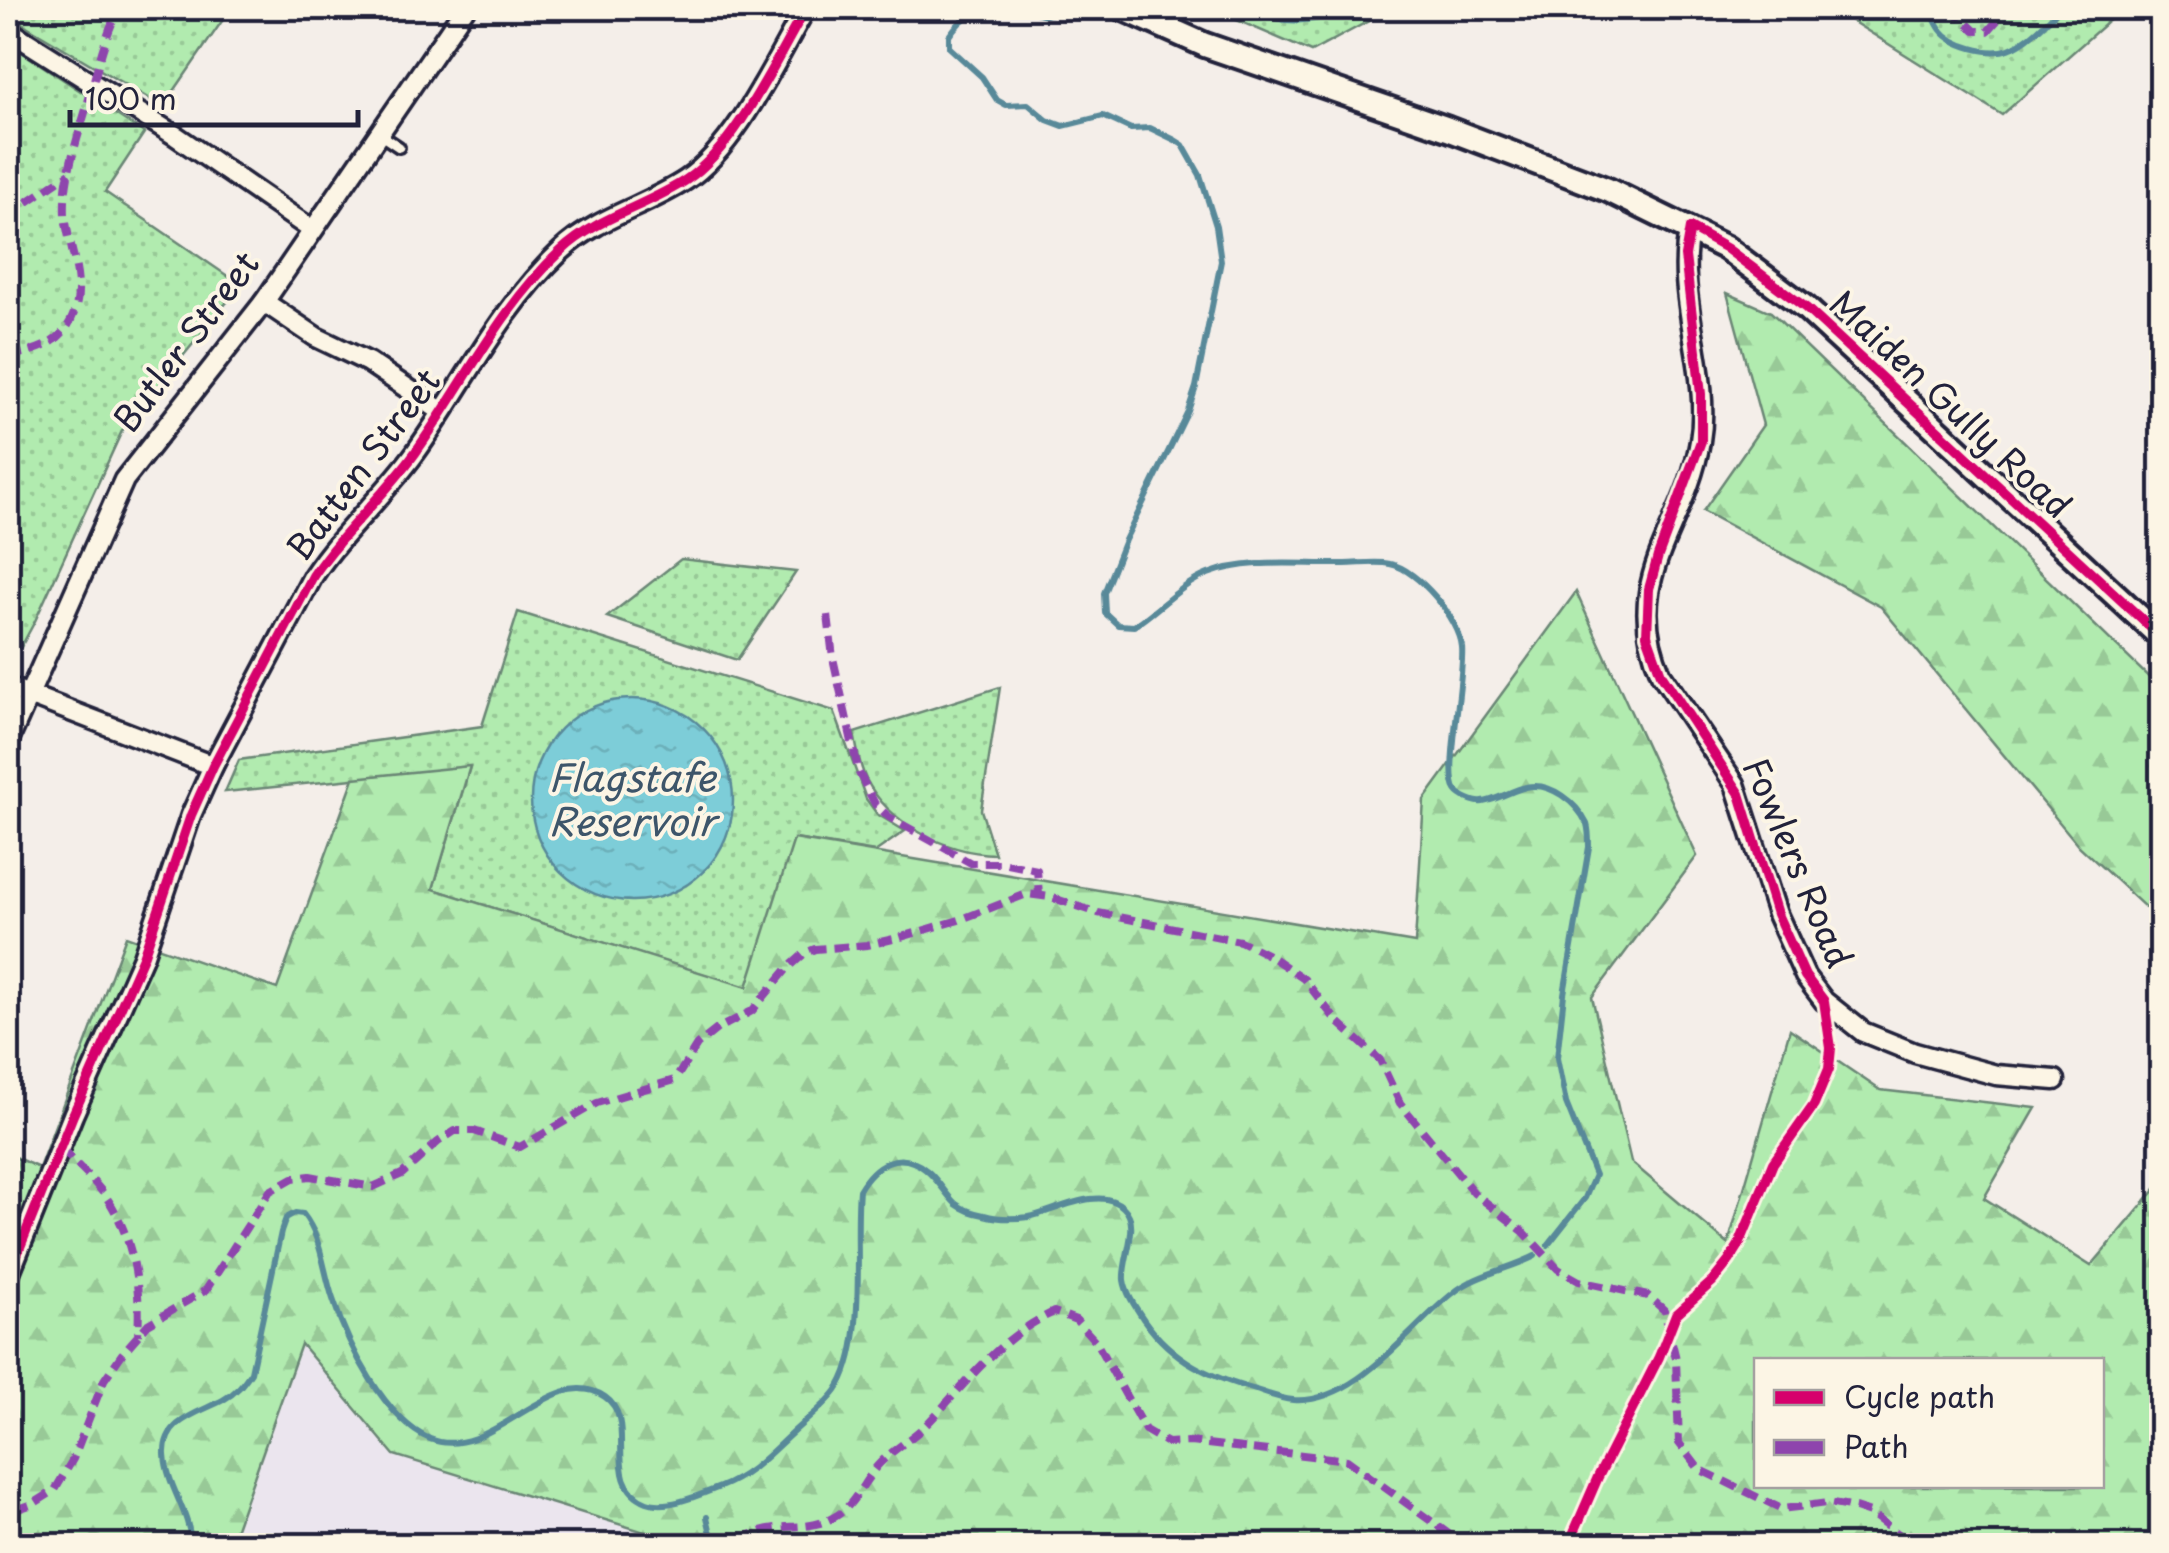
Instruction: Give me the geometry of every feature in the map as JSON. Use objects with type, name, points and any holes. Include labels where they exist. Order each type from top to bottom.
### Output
[{"type":"street","name":"Butler Street","points":[[8,742],[124,480],[264,302],[465,8]]},
{"type":"street","name":"Batten Street","points":[[8,1277],[73,1115],[143,957],[213,766],[314,576],[328,554],[413,456],[527,289],[564,248],[607,218],[686,180],[719,151],[806,8]]},
{"type":"street","name":"Maiden Gully Road","points":[[1122,8],[1205,45],[1448,128],[1590,183],[1726,248],[1806,308],[2162,638]]},
{"type":"street","points":[[8,30],[176,136],[311,230]]},
{"type":"street","name":"Fowlers Road","points":[[1690,228],[1686,256],[1701,394],[1700,441],[1649,588],[1646,617],[1652,654],[1735,784],[1776,914],[1806,976],[1824,1001],[1863,1032],[1900,1048],[1996,1075],[2054,1080]]},
{"type":"street","points":[[264,302],[316,337],[368,362],[441,411]]},
{"type":"street","points":[[8,687],[213,766]]},
{"type":"lane","points":[[378,133],[399,148]]},
{"type":"shaded area","points":[[301,1343],[394,1455],[687,1545],[230,1546]]},
{"type":"green space","points":[[8,8],[231,8],[163,107],[8,15]]},
{"type":"green space","points":[[1209,8],[1393,8],[1311,52]]},
{"type":"green space","points":[[1831,8],[2123,8],[2002,115]]},
{"type":"green space","points":[[8,43],[144,133],[105,192],[232,279],[221,296],[227,302],[122,431],[35,621],[21,647],[8,652]]},
{"type":"green space","points":[[1727,293],[1771,312],[2161,689],[2161,922],[2079,846],[1881,607],[1703,511],[1763,425]]},
{"type":"green space","points":[[681,559],[796,572],[737,660],[607,617]]},
{"type":"green space","points":[[1576,592],[1697,856],[1592,997],[1631,1162],[1728,1244],[1790,1029],[1880,1090],[2036,1108],[1984,1198],[2091,1266],[2161,1183],[2161,1545],[687,1545],[394,1455],[301,1344],[230,1545],[8,1546],[8,1154],[39,1168],[126,936],[277,989],[354,778],[470,766],[433,889],[747,987],[794,839],[1415,943],[1424,800]]},
{"type":"green space","points":[[518,612],[834,711],[866,799],[877,814],[905,831],[875,852],[795,839],[748,988],[433,889],[470,767],[225,792],[239,760],[482,726]]},
{"type":"green space","points":[[1000,687],[981,810],[995,854],[939,842],[889,810],[866,779],[854,733]]},
{"type":"water","name":"Flagstafe Reservoir","points":[[632,699],[670,707],[703,729],[725,762],[733,800],[725,838],[703,871],[670,893],[632,901],[594,893],[561,871],[539,838],[531,800],[539,762],[561,729],[594,707]]},
{"type":"waterway","points":[[999,8],[970,15],[949,36],[949,47],[982,77],[997,100],[1006,105],[1028,104],[1047,120],[1063,126],[1103,116],[1131,129],[1150,128],[1175,140],[1183,145],[1200,175],[1216,226],[1221,261],[1196,387],[1125,540],[1104,593],[1105,613],[1118,625],[1134,626],[1198,579],[1241,566],[1379,563],[1401,568],[1436,597],[1454,623],[1462,647],[1452,765],[1456,790],[1468,799],[1483,802],[1526,787],[1544,787],[1570,801],[1587,824],[1589,847],[1557,1058],[1566,1103],[1595,1175],[1585,1198],[1548,1245]]},
{"type":"waterway","points":[[1022,8],[1046,15],[1068,8]]},
{"type":"waterway","points":[[1255,8],[1288,20],[1326,16],[1349,8]]},
{"type":"waterway","points":[[1930,8],[1947,36],[1963,45],[1992,51],[2023,42],[2060,8]]},
{"type":"waterway","points":[[191,1546],[187,1522],[167,1467],[166,1443],[184,1419],[232,1394],[251,1372],[281,1232],[286,1218],[295,1213],[303,1214],[314,1233],[333,1299],[358,1358],[383,1398],[413,1429],[430,1439],[453,1443],[476,1438],[564,1391],[585,1389],[605,1397],[615,1408],[620,1421],[625,1481],[633,1493],[655,1504],[694,1497],[741,1476],[836,1391],[846,1372],[856,1322],[859,1190],[872,1173],[888,1162],[916,1163],[959,1206],[995,1217],[1029,1217],[1090,1199],[1113,1201],[1123,1207],[1131,1222],[1125,1285],[1155,1334],[1180,1357],[1208,1373],[1288,1399],[1316,1398],[1359,1378],[1461,1287],[1535,1256]]},
{"type":"waterway","points":[[707,1517],[714,1546]]},
{"type":"marked path","points":[[8,356],[29,352],[56,339],[74,313],[78,289],[65,215],[66,186],[101,54],[119,8]]},
{"type":"marked path","points":[[1951,8],[1975,31],[1988,31],[2008,8]]},
{"type":"marked path","points":[[8,215],[70,173]]},
{"type":"marked path","points":[[828,615],[833,658],[859,773],[875,804],[889,817],[971,863],[1003,863],[1037,870],[1039,894]]},
{"type":"marked path","points":[[15,1510],[55,1490],[73,1459],[104,1380],[122,1354],[148,1324],[206,1290],[270,1191],[293,1178],[310,1176],[373,1187],[402,1174],[455,1131],[474,1131],[520,1147],[597,1103],[675,1080],[697,1045],[717,1029],[752,1011],[805,953],[898,938],[1027,894],[1050,897],[1098,913],[1240,941],[1304,979],[1335,1019],[1380,1060],[1400,1103],[1474,1193],[1523,1231],[1558,1269],[1579,1281],[1648,1296],[1664,1310],[1676,1359],[1679,1443],[1699,1469],[1782,1509],[1827,1503],[1870,1513],[1915,1546]]},
{"type":"marked path","points":[[61,1148],[101,1191],[120,1221],[135,1269],[138,1335]]},
{"type":"marked path","points":[[749,1546],[749,1536],[760,1531],[814,1524],[843,1511],[880,1463],[928,1423],[986,1361],[1018,1334],[1054,1312],[1076,1320],[1096,1342],[1145,1430],[1167,1443],[1190,1442],[1347,1460],[1457,1540],[1473,1546]]},
{"type":"marked path","points":[[8,1489],[15,1510],[11,1546]]},
{"type":"cycle path","points":[[8,1277],[73,1115],[143,957],[191,815],[313,576],[415,453],[501,322],[539,273],[590,229],[670,189],[705,165],[754,101],[806,8]]},
{"type":"cycle path","points":[[1568,1546],[1676,1314],[1713,1281],[1739,1245],[1773,1163],[1814,1105],[1829,1069],[1831,1048],[1824,1001],[1805,976],[1777,914],[1740,794],[1661,674],[1647,635],[1649,589],[1658,556],[1701,441],[1701,394],[1685,256],[1690,228],[1726,248],[1806,308],[2162,638]]}]
